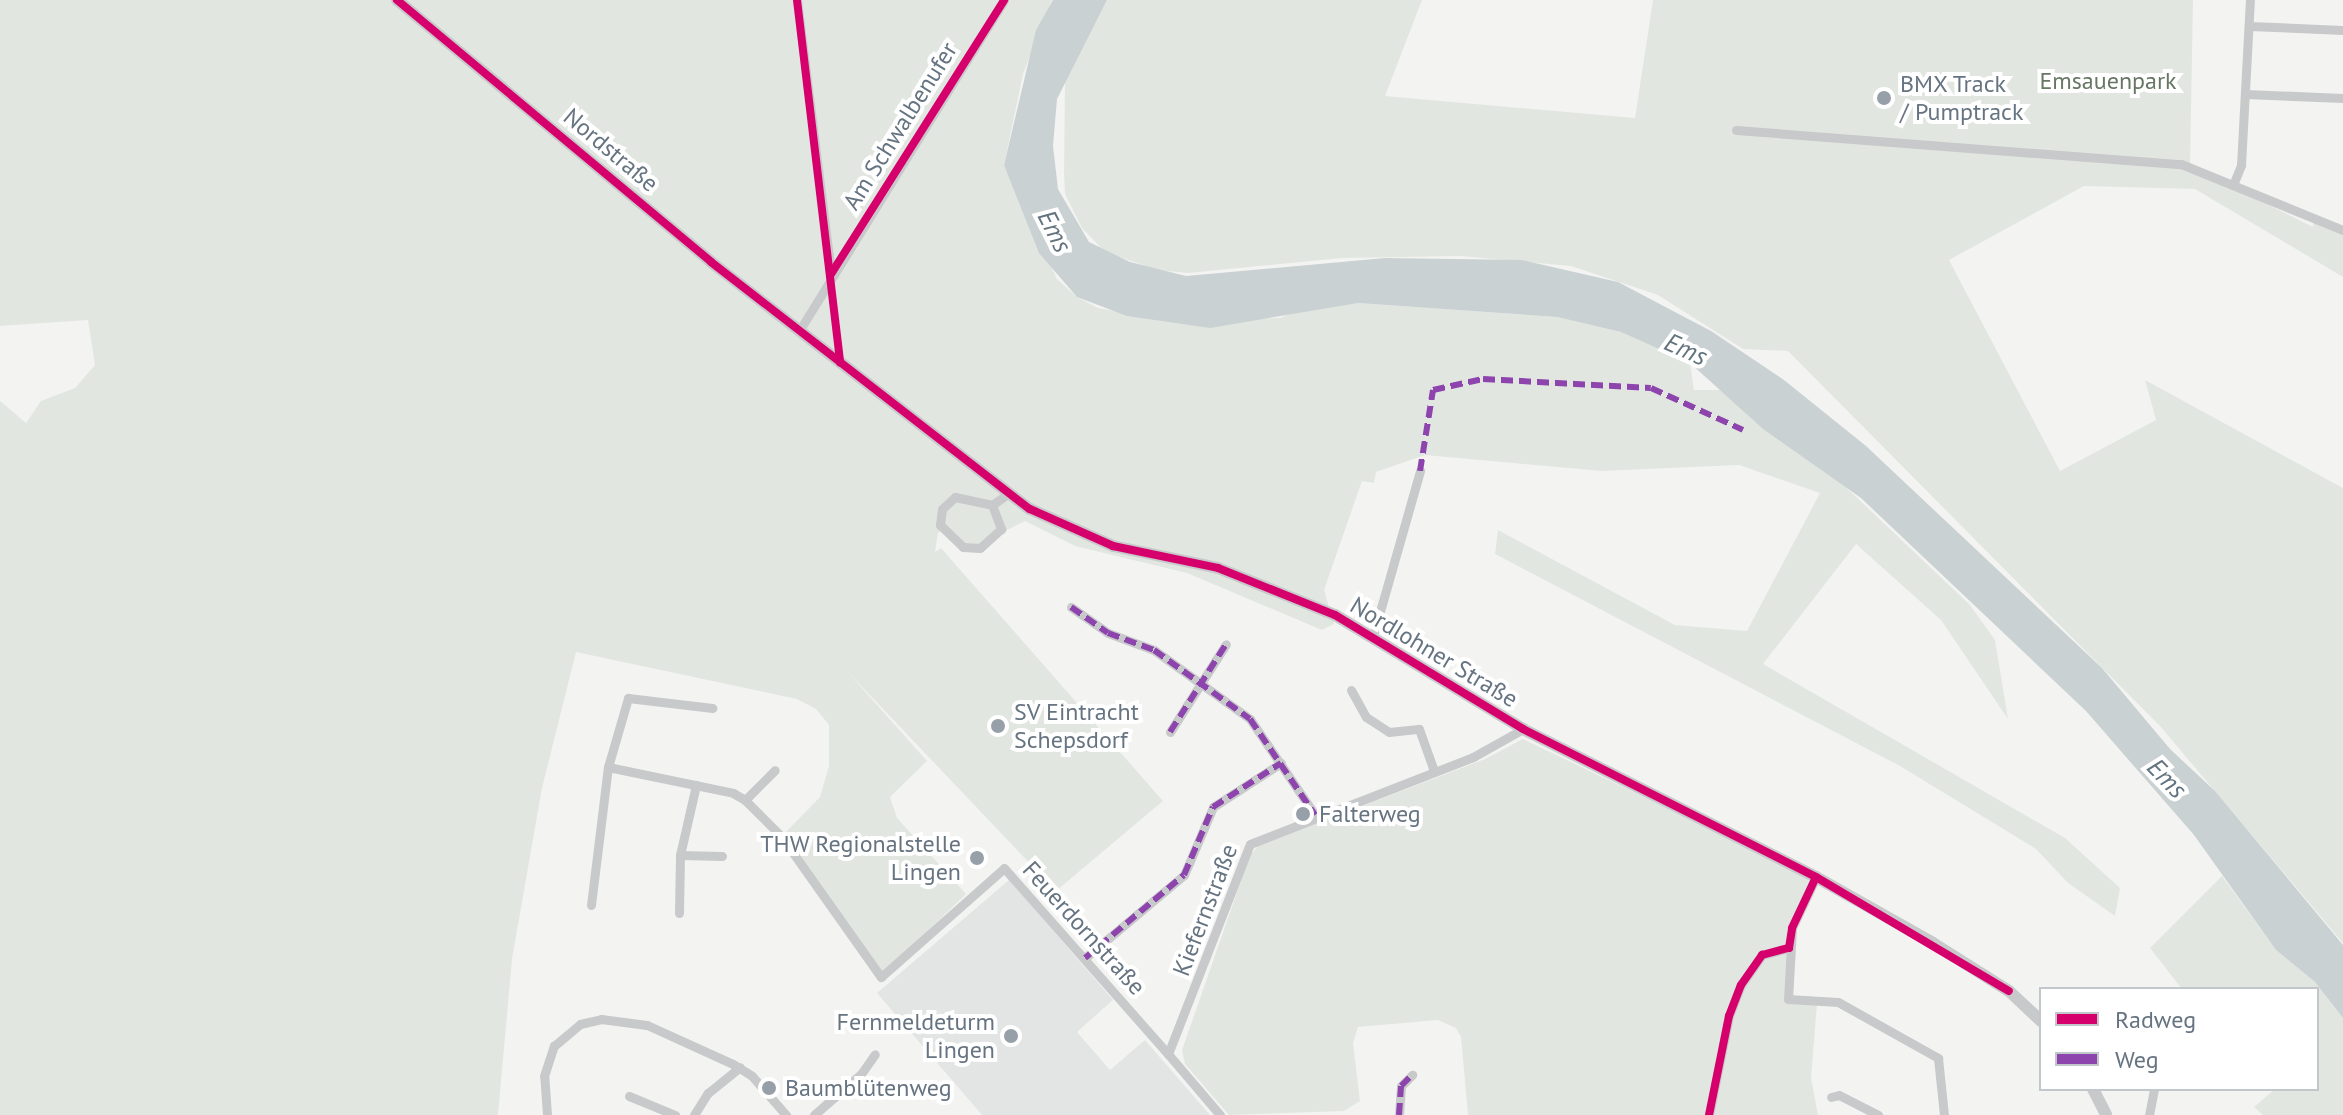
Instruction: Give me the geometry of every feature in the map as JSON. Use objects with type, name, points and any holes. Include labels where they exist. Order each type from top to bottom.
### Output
[{"type":"street","name":"Nordstraße","points":[[397,0],[840,362]]},
{"type":"street","points":[[797,0],[831,274]]},
{"type":"street","name":"Am Schwalbenufer","points":[[799,331],[831,274],[1004,0]]},
{"type":"street","points":[[2233,185],[2241,165],[2250,0]]},
{"type":"street","points":[[2249,26],[2343,30]]},
{"type":"street","points":[[2245,94],[2343,98]]},
{"type":"street","points":[[1736,130],[2181,164],[2343,230]]},
{"type":"street","name":"Nordlohner Straße","points":[[840,362],[1008,494],[1089,537],[1218,568],[1303,599],[1373,636],[1523,729],[1816,877],[1980,972],[2039,1019]]},
{"type":"street","points":[[1373,636],[1420,471]]},
{"type":"street","points":[[992,505],[1001,529],[980,548],[963,547],[940,525],[942,509],[955,497],[992,505],[1008,494]]},
{"type":"street","points":[[1071,607],[1108,633],[1154,650],[1258,727],[1315,815]]},
{"type":"street","points":[[1170,732],[1226,644]]},
{"type":"street","points":[[1351,690],[1366,717],[1389,732],[1419,729],[1434,771]]},
{"type":"street","points":[[591,905],[608,767],[628,698],[712,708]]},
{"type":"street","name":"Kiefernstraße","points":[[1168,1054],[1250,844],[1315,815],[1502,744],[1523,729]]},
{"type":"street","points":[[1085,958],[1184,875],[1213,807],[1281,763]]},
{"type":"street","name":"Feuerdornstraße","points":[[608,767],[696,785],[745,800],[781,836],[881,977],[1004,868],[1168,1054]]},
{"type":"street","points":[[745,800],[775,770]]},
{"type":"street","points":[[679,913],[680,855],[696,785]]},
{"type":"street","points":[[680,855],[722,856]]},
{"type":"street","points":[[1816,877],[1792,928],[1788,999],[1838,1002],[1938,1058],[1944,1115]]},
{"type":"street","points":[[1709,1115],[1729,1016],[1741,985],[1762,955],[1789,948]]},
{"type":"street","points":[[547,1115],[547,1059],[564,1033],[580,1024],[601,1019],[647,1025],[740,1067],[786,1115]]},
{"type":"street","points":[[814,1115],[861,1074],[875,1054]]},
{"type":"street","points":[[1168,1054],[1220,1115]]},
{"type":"street","points":[[694,1115],[708,1093],[740,1067]]},
{"type":"street","points":[[1399,1115],[1401,1086],[1412,1075]]},
{"type":"street","points":[[2094,1091],[2106,1115]]},
{"type":"street","points":[[2149,1115],[2154,1091]]},
{"type":"street","points":[[1831,1097],[1839,1095],[1878,1115]]},
{"type":"street","points":[[629,1096],[675,1115]]},
{"type":"shaded area","points":[[1009,880],[1113,1000],[1077,1032],[1110,1070],[1145,1040],[1210,1115],[982,1115],[877,993]]},
{"type":"green space","points":[[0,0],[1052,0],[1023,74],[1004,165],[1057,279],[1077,297],[1098,308],[1168,320],[1280,318],[1304,308],[1358,303],[1557,317],[1621,332],[1690,363],[1694,390],[1721,390],[1763,429],[1831,473],[1970,605],[1995,640],[2008,719],[1941,620],[1856,544],[1763,664],[2065,838],[2120,888],[2115,916],[2068,883],[2036,849],[1900,766],[1495,554],[1498,530],[1675,625],[1747,631],[1820,493],[1739,465],[1601,471],[1425,455],[1376,472],[1374,483],[1362,481],[1324,590],[1334,624],[1322,630],[1187,573],[1075,546],[1025,521],[972,548],[943,529],[938,533],[935,552],[941,548],[1163,801],[1056,891],[846,670],[927,761],[890,797],[897,818],[966,894],[881,976],[782,836],[820,797],[829,766],[829,725],[816,709],[797,699],[576,652],[542,788],[512,959],[498,1115],[0,1115],[0,401],[26,423],[41,401],[75,388],[95,365],[88,320],[0,326]]},
{"type":"green space","name":"Emsauenpark","points":[[1107,0],[1422,0],[1385,96],[1635,118],[1653,0],[2193,0],[2190,166],[2313,227],[2314,221],[2343,232],[2343,277],[2195,189],[2084,186],[1949,260],[2060,471],[2156,420],[2145,380],[2343,488],[2343,943],[2160,726],[1788,351],[1743,349],[1658,295],[1571,266],[1461,256],[1342,258],[1188,273],[1157,270],[1105,252],[1082,228],[1065,194],[1064,174],[1065,81]]},
{"type":"green space","points":[[1523,739],[1813,878],[1796,926],[1792,1002],[1817,1004],[1811,1078],[1818,1115],[1468,1115],[1461,1037],[1456,1028],[1438,1020],[1358,1027],[1353,1043],[1360,1101],[1344,1111],[1229,1115],[1185,1064],[1182,1050],[1250,855],[1258,846],[1485,759]]},
{"type":"green space","points":[[2222,876],[2276,950],[2319,987],[2180,987],[2150,948]]},
{"type":"green space","points":[[2319,987],[2343,1018],[2343,1115],[2263,1115],[2254,1107],[2273,1091],[2319,1091]]},
{"type":"water","name":"Ems","points":[[1053,0],[1107,0],[1057,99],[1053,146],[1058,189],[1089,242],[1130,262],[1186,276],[1385,258],[1522,260],[1618,282],[1711,331],[1784,380],[1866,446],[2102,668],[2170,749],[2215,791],[2343,945],[2343,1018],[2315,982],[2276,950],[2194,835],[2086,711],[1861,498],[1763,429],[1690,363],[1621,332],[1557,317],[1358,303],[1210,328],[1127,316],[1077,297],[1039,253],[1004,165],[1036,30]]},
{"type":"marked path","points":[[1420,471],[1433,390],[1483,379],[1651,388],[1743,430]]},
{"type":"marked path","points":[[1071,607],[1108,633],[1154,650],[1250,719],[1315,815]]},
{"type":"marked path","points":[[1170,732],[1226,644]]},
{"type":"marked path","points":[[1085,958],[1184,875],[1213,807],[1281,763]]},
{"type":"marked path","points":[[1399,1115],[1401,1086],[1412,1075]]},
{"type":"cycle path","points":[[397,0],[711,262],[1030,509],[1113,546],[1218,568],[1335,615],[1523,729],[1816,877],[2009,991]]},
{"type":"cycle path","points":[[797,0],[840,362]]},
{"type":"cycle path","points":[[831,274],[1004,0]]},
{"type":"cycle path","points":[[1709,1115],[1729,1016],[1741,985],[1762,955],[1789,948],[1792,928],[1816,877]]},
{"type":"place","name":"BMX Track / Pumptrack","points":[[1884,98]]},
{"type":"place","name":"SV Eintracht Schepsdorf","points":[[998,726]]},
{"type":"place","name":"Falterweg","points":[[1303,814]]},
{"type":"place","name":"THW Regionalstelle Lingen","points":[[977,858]]},
{"type":"place","name":"Fernmeldeturm Lingen","points":[[1011,1036]]},
{"type":"place","name":"Baumblütenweg","points":[[769,1088]]}]
